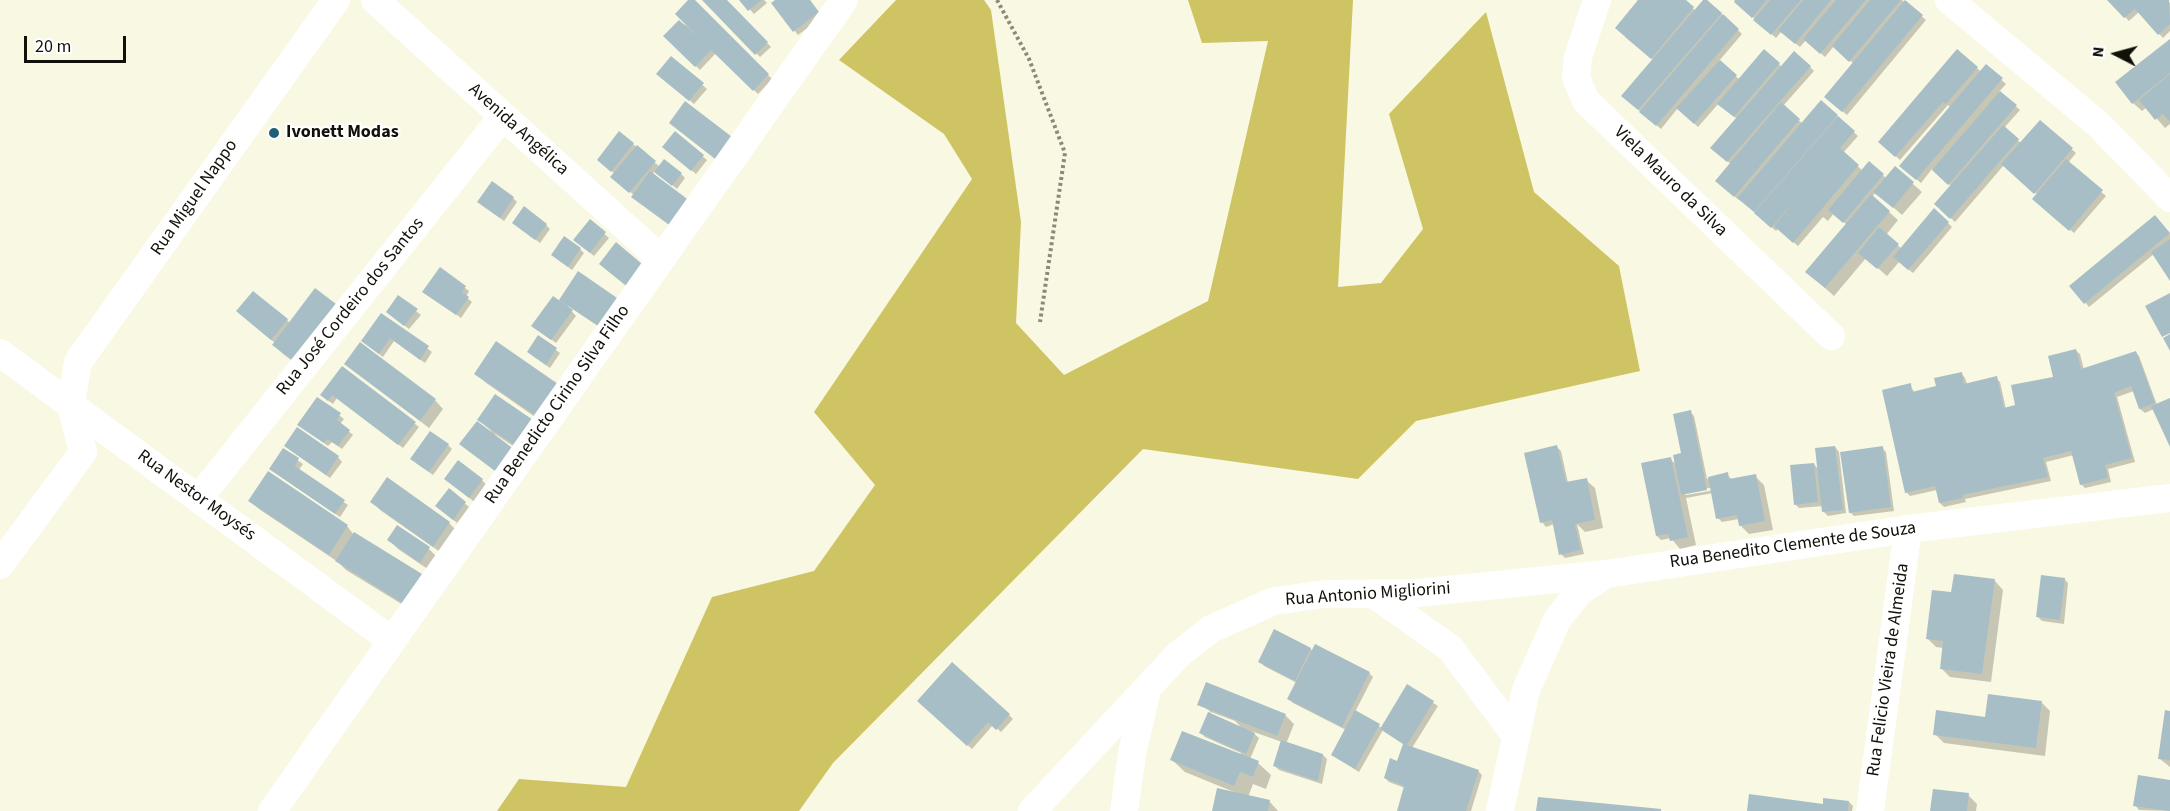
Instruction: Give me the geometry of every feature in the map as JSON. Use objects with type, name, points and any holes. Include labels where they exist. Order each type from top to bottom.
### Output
[{"type":"street","name":"Rua Miguel Nappo","points":[[71,404],[78,362],[336,0]]},
{"type":"street","name":"Avenida Angélica","points":[[375,0],[661,259]]},
{"type":"street","name":"Rua Benedicto Cirino Silva Filho","points":[[272,811],[844,0]]},
{"type":"street","name":"Viela Mauro da Silva","points":[[1597,0],[1578,57],[1576,78],[1586,101],[1831,336]]},
{"type":"street","points":[[1948,0],[2099,125],[2170,198]]},
{"type":"street","name":"Rua José Cordeiro dos Santos","points":[[199,498],[503,116]]},
{"type":"street","name":"Rua Nestor Moysés","points":[[0,353],[392,641]]},
{"type":"street","points":[[0,565],[83,452],[71,404]]},
{"type":"street","name":"Rua Benedito Clemente de Souza","points":[[1500,811],[1526,690],[1557,620],[1579,592],[1606,574],[1908,529],[2170,498]]},
{"type":"street","name":"Rua Felicio Vieira de Almeida","points":[[1870,811],[1908,529]]},
{"type":"street","name":"Rua Antonio Migliorini","points":[[1032,811],[1179,654],[1211,629],[1274,601],[1325,594],[1417,593],[1606,574]]},
{"type":"street","points":[[1372,593],[1450,648],[1516,736]]},
{"type":"street","points":[[1124,811],[1132,754],[1148,686]]},
{"type":"path","points":[[996,0],[1029,59],[1065,153],[1040,322]]},
{"type":"shaded area","points":[[896,0],[984,0],[991,10],[1021,222],[1016,323],[1064,375],[1208,301],[1268,41],[1202,43],[1188,0],[1353,0],[1338,287],[1381,283],[1423,229],[1389,114],[1486,12],[1534,192],[1619,266],[1640,371],[1416,421],[1358,479],[1143,449],[833,763],[799,811],[497,811],[519,779],[626,787],[712,597],[814,571],[875,485],[814,412],[972,179],[944,134],[839,60]]},
{"type":"building","points":[[688,0],[695,0],[769,74],[753,91],[711,50],[695,67],[663,36],[679,20],[699,38],[675,14]]},
{"type":"building","points":[[702,0],[727,0],[768,42],[755,55]]},
{"type":"building","points":[[739,0],[762,0],[748,11]]},
{"type":"building","points":[[775,0],[810,0],[819,12],[793,32],[771,3]]},
{"type":"building","points":[[1638,0],[1686,0],[1694,7],[1651,59],[1615,28]]},
{"type":"building","points":[[1703,0],[1707,0],[1722,13],[1638,110],[1621,96]]},
{"type":"building","points":[[1735,0],[1767,0],[1752,18],[1734,2]]},
{"type":"building","points":[[1770,0],[1801,0],[1771,35],[1753,20]]},
{"type":"building","points":[[1803,0],[1831,0],[1795,44],[1778,30]]},
{"type":"building","points":[[1836,0],[1866,0],[1820,54],[1803,39]]},
{"type":"building","points":[[1870,0],[1901,0],[1849,62],[1832,46]]},
{"type":"building","points":[[1905,0],[1923,15],[1842,112],[1824,97]]},
{"type":"building","points":[[2107,0],[2169,0],[2170,24],[2158,35],[2135,9],[2124,18]]},
{"type":"building","points":[[1723,14],[1739,29],[1656,126],[1639,112]]},
{"type":"building","points":[[2170,39],[2170,73],[2132,104],[2115,82]]},
{"type":"building","points":[[1764,49],[1780,63],[1734,117],[1717,104]]},
{"type":"building","points":[[1957,49],[1978,67],[1946,104],[1943,102],[1895,157],[1878,142]]},
{"type":"building","points":[[1794,51],[1811,66],[1727,162],[1710,148]]},
{"type":"building","points":[[671,56],[704,83],[689,101],[656,74]]},
{"type":"building","points":[[1720,60],[1737,75],[1694,124],[1676,108]]},
{"type":"building","points":[[1986,64],[2003,78],[1916,180],[1899,166]]},
{"type":"building","points":[[2170,74],[2170,122],[2163,114],[2155,120],[2139,100]]},
{"type":"building","points":[[2000,91],[2017,105],[1948,185],[1932,170]]},
{"type":"building","points":[[1821,100],[1838,115],[1754,212],[1737,198]]},
{"type":"building","points":[[685,101],[736,140],[719,162],[669,123]]},
{"type":"building","points":[[1781,102],[1800,119],[1734,197],[1715,181]]},
{"type":"building","points":[[1838,116],[1855,131],[1840,148],[1859,165],[1793,243],[1774,226],[1796,199],[1771,228],[1754,213]]},
{"type":"building","points":[[2040,120],[2073,148],[2034,194],[2001,164]]},
{"type":"building","points":[[2003,125],[2019,139],[1950,219],[1934,204]]},
{"type":"building","points":[[619,131],[634,143],[611,172],[597,160]]},
{"type":"building","points":[[675,131],[704,155],[691,171],[662,147]]},
{"type":"building","points":[[637,145],[656,161],[629,193],[610,177]]},
{"type":"building","points":[[664,159],[682,173],[672,186],[654,172]]},
{"type":"building","points":[[2066,159],[2103,190],[2069,231],[2032,199]]},
{"type":"building","points":[[1869,161],[1884,174],[1843,223],[1828,210]]},
{"type":"building","points":[[1895,166],[1914,182],[1893,208],[1873,192]]},
{"type":"building","points":[[650,171],[690,201],[672,227],[631,197]]},
{"type":"building","points":[[492,181],[514,197],[500,218],[477,202]]},
{"type":"building","points":[[1871,194],[1890,211],[1825,288],[1805,272]]},
{"type":"building","points":[[524,206],[547,224],[535,240],[512,223]]},
{"type":"building","points":[[1934,208],[1949,222],[1908,270],[1893,257]]},
{"type":"building","points":[[2155,215],[2170,233],[2084,304],[2069,286]]},
{"type":"building","points":[[590,219],[606,232],[590,253],[573,240]]},
{"type":"building","points":[[1879,227],[1899,244],[1877,269],[1858,253]]},
{"type":"building","points":[[564,236],[581,248],[568,267],[551,255]]},
{"type":"building","points":[[2170,239],[2170,281],[2151,252]]},
{"type":"building","points":[[616,242],[642,264],[630,289],[599,264]]},
{"type":"building","points":[[440,267],[466,286],[462,292],[469,297],[456,315],[422,292]]},
{"type":"building","points":[[578,271],[620,300],[601,328],[559,300]]},
{"type":"building","points":[[315,288],[336,304],[299,365],[272,345]]},
{"type":"building","points":[[253,291],[288,319],[271,340],[236,311]]},
{"type":"building","points":[[2170,293],[2170,333],[2162,337],[2145,306]]},
{"type":"building","points":[[398,295],[418,309],[404,326],[386,312]]},
{"type":"building","points":[[553,296],[573,310],[551,340],[531,326]]},
{"type":"building","points":[[381,313],[429,346],[420,360],[390,338],[379,354],[361,341]]},
{"type":"building","points":[[2170,334],[2170,351],[2163,338]]},
{"type":"building","points":[[538,335],[557,348],[546,365],[527,352]]},
{"type":"building","points":[[496,341],[558,384],[536,416],[474,374]]},
{"type":"building","points":[[360,342],[436,399],[420,421],[344,364]]},
{"type":"building","points":[[2076,349],[2081,369],[2136,351],[2155,403],[2139,409],[2131,386],[2114,393],[2132,458],[2105,465],[2108,478],[2080,485],[2071,451],[2043,458],[2048,477],[1962,495],[1963,498],[1939,503],[1935,486],[1905,493],[1882,390],[1911,383],[1912,392],[1936,386],[1934,378],[1962,372],[1964,384],[1997,376],[2004,408],[2015,405],[2011,385],[2053,377],[2048,356]]},
{"type":"building","points":[[342,366],[416,422],[398,445],[332,395],[328,401],[320,395]]},
{"type":"building","points":[[495,394],[536,422],[519,448],[477,420]]},
{"type":"building","points":[[317,397],[341,413],[337,420],[350,430],[338,446],[327,439],[324,443],[297,425]]},
{"type":"building","points":[[2170,398],[2170,447],[2151,406]]},
{"type":"building","points":[[1691,410],[1707,490],[1681,495],[1673,455],[1681,453],[1673,414]]},
{"type":"building","points":[[477,421],[515,450],[499,474],[459,444]]},
{"type":"building","points":[[297,427],[339,456],[326,475],[284,446]]},
{"type":"building","points":[[430,431],[449,444],[429,472],[410,459]]},
{"type":"building","points":[[1557,445],[1566,482],[1587,478],[1595,520],[1575,524],[1581,550],[1559,555],[1552,520],[1540,523],[1524,453]]},
{"type":"building","points":[[1835,446],[1843,510],[1822,512],[1815,448]]},
{"type":"building","points":[[1883,446],[1891,507],[1849,513],[1840,452]]},
{"type":"building","points":[[283,448],[299,458],[295,466],[345,500],[335,514],[269,469]]},
{"type":"building","points":[[1671,457],[1688,537],[1670,541],[1668,534],[1656,536],[1641,463]]},
{"type":"building","points":[[458,460],[483,479],[469,498],[444,479]]},
{"type":"building","points":[[1814,463],[1818,502],[1794,505],[1790,465]]},
{"type":"building","points":[[268,471],[348,525],[329,555],[248,501]]},
{"type":"building","points":[[1728,472],[1729,479],[1756,474],[1765,521],[1739,526],[1737,515],[1716,519],[1708,477]]},
{"type":"building","points":[[387,477],[450,522],[433,547],[370,502]]},
{"type":"building","points":[[449,488],[466,502],[453,520],[435,506]]},
{"type":"building","points":[[397,525],[430,547],[420,563],[387,540]]},
{"type":"building","points":[[354,532],[422,574],[404,604],[335,561]]},
{"type":"building","points":[[1954,574],[1995,579],[1982,674],[1940,669],[1943,641],[1926,639],[1932,590],[1951,592]]},
{"type":"building","points":[[2041,575],[2065,578],[2060,620],[2036,617]]},
{"type":"building","points":[[1274,629],[1311,648],[1295,681],[1258,662]]},
{"type":"building","points":[[1315,644],[1370,672],[1342,727],[1287,699]]},
{"type":"building","points":[[952,662],[1010,714],[996,730],[988,722],[967,746],[917,701]]},
{"type":"building","points":[[1206,682],[1286,714],[1277,736],[1197,705]]},
{"type":"building","points":[[1407,684],[1434,701],[1407,745],[1479,770],[1466,811],[1397,811],[1404,786],[1384,778],[1390,758],[1397,761],[1403,744],[1380,729]]},
{"type":"building","points":[[1988,694],[2042,701],[2036,748],[1933,735],[1936,710],[1985,717]]},
{"type":"building","points":[[1355,710],[1380,724],[1355,769],[1331,755]]},
{"type":"building","points":[[2165,710],[2170,711],[2170,760],[2158,759]]},
{"type":"building","points":[[1208,712],[1255,733],[1246,754],[1199,733]]},
{"type":"building","points":[[1182,731],[1259,761],[1253,777],[1240,772],[1234,786],[1170,760]]},
{"type":"building","points":[[1281,740],[1323,754],[1318,781],[1273,766]]},
{"type":"building","points":[[2138,775],[2170,780],[2170,811],[2133,806]]},
{"type":"building","points":[[1217,788],[1270,800],[1268,811],[1212,811]]},
{"type":"building","points":[[1933,789],[1969,793],[1967,811],[1930,811]]},
{"type":"building","points":[[1749,794],[1823,804],[1823,798],[1849,801],[1848,811],[1747,811]]},
{"type":"building","points":[[1538,797],[1661,809],[1661,811],[1536,811]]},
{"type":"place","name":"Ivonett Modas","points":[[274,133]]}]
